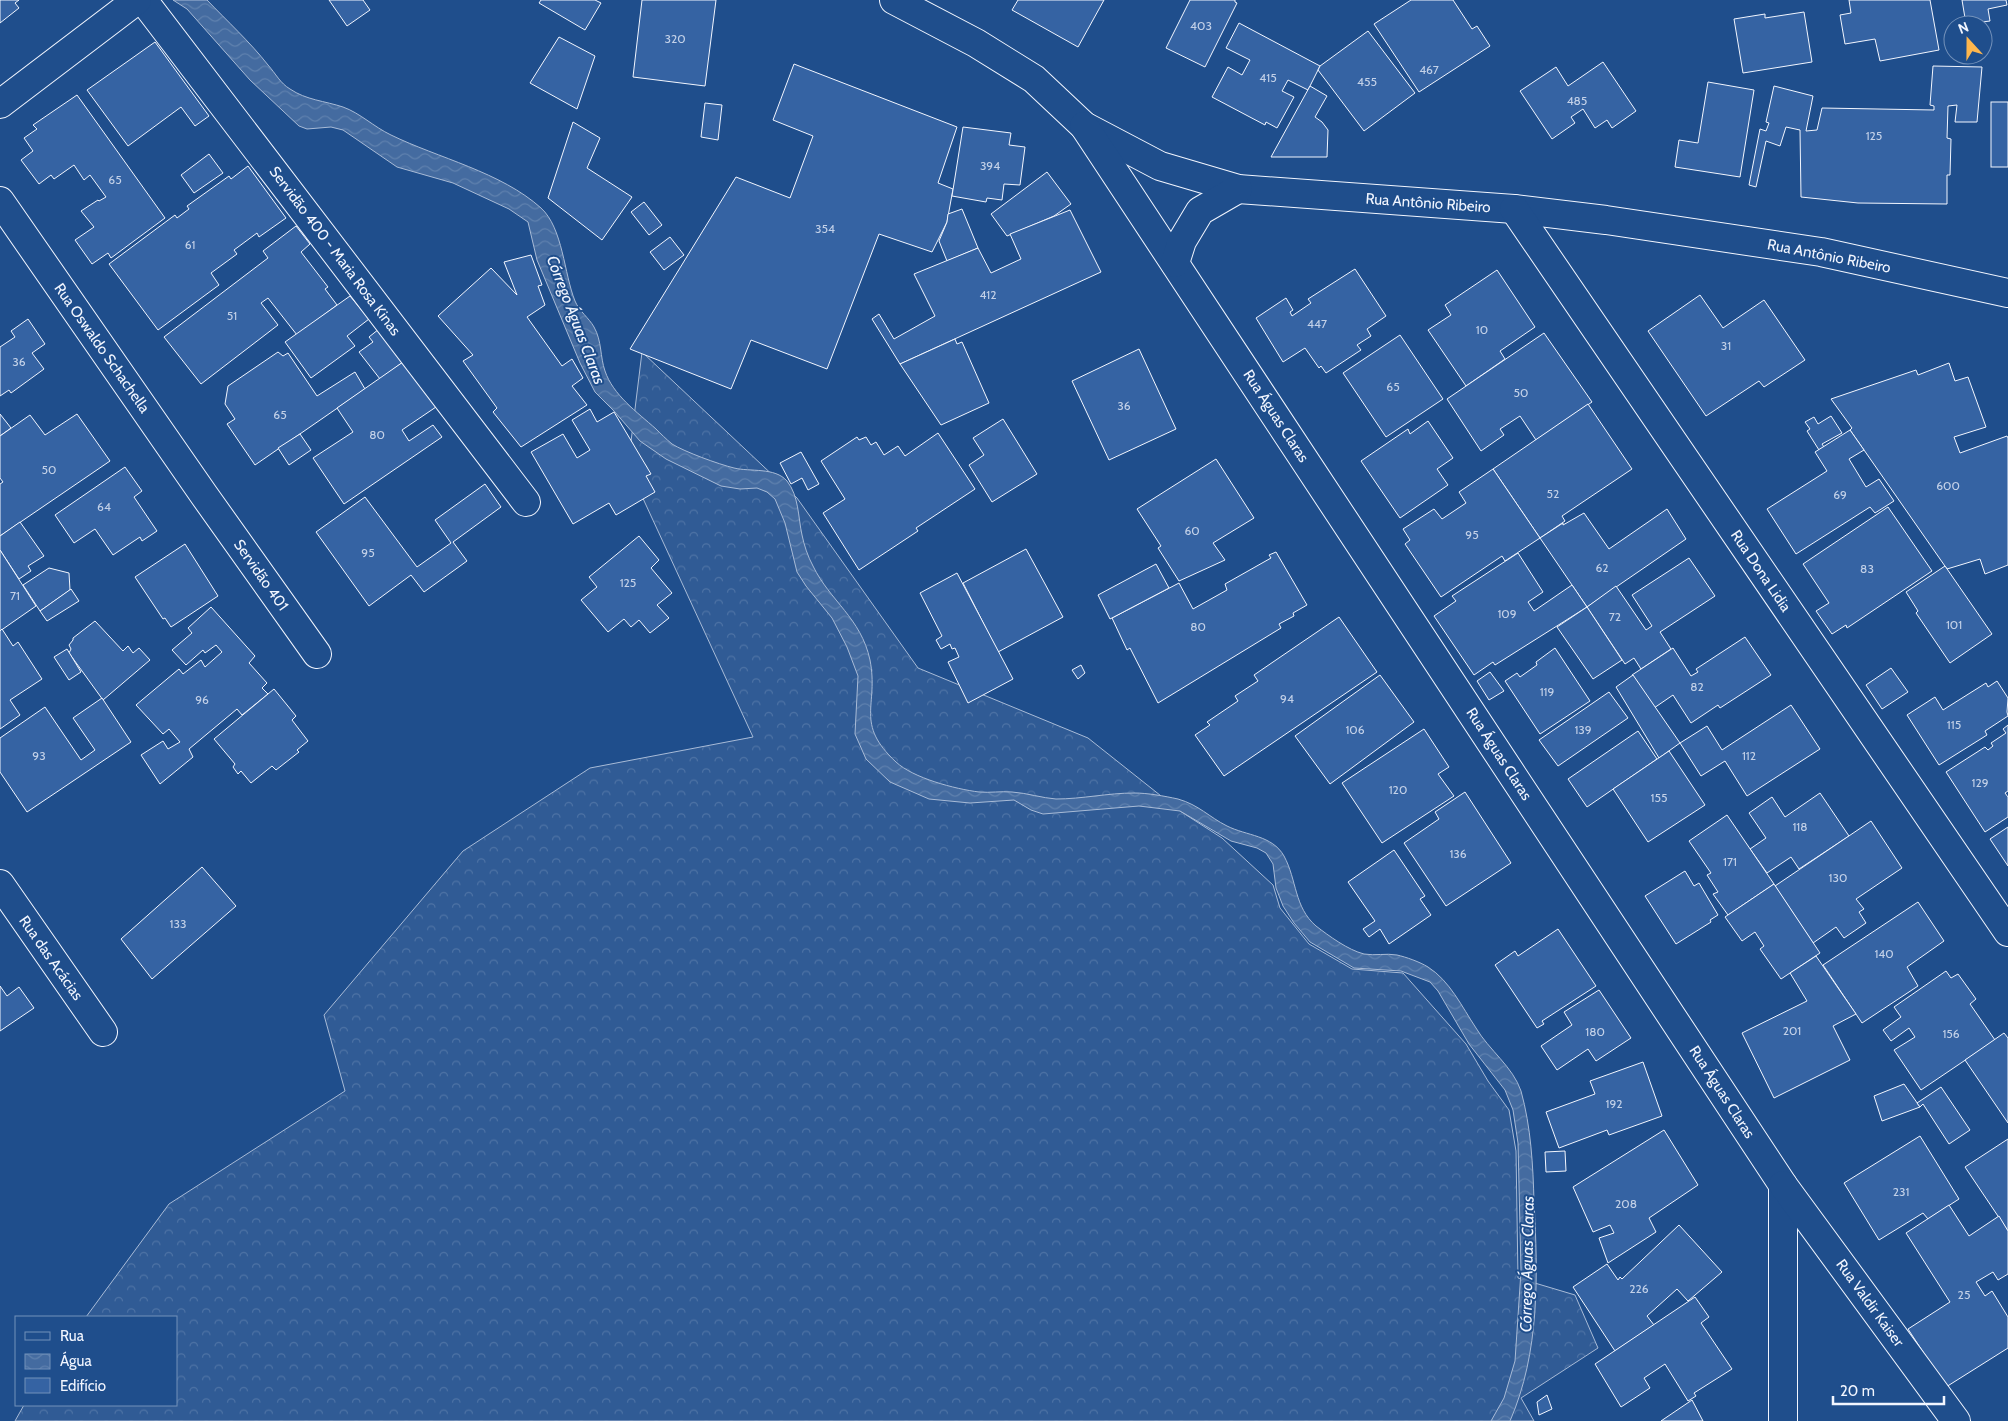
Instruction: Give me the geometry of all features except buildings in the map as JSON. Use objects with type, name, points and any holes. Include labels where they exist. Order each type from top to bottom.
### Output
[{"type":"street","points":[[0,104],[137,0]]},
{"type":"street","name":"Servidão 400 - Maria Rosa Kinas","points":[[143,0],[526,502]]},
{"type":"street","name":"Rua Antônio Ribeiro","points":[[894,0],[976,43],[1034,79],[1084,126],[1160,166],[1238,189],[1514,209],[1606,220],[1820,252],[2008,292]]},
{"type":"street","name":"Rua Águas Claras","points":[[1084,126],[1784,1185]]},
{"type":"street","points":[[1175,263],[1182,241],[1200,211],[1238,189]]},
{"type":"street","name":"Rua Oswaldo Schachella","points":[[0,201],[204,495]]},
{"type":"street","name":"Rua Dona Lidia","points":[[1514,209],[2008,932]]},
{"type":"street","name":"Servidão 401","points":[[204,495],[317,654]]},
{"type":"street","name":"Rua das Acácias","points":[[0,884],[103,1032]]},
{"type":"street","points":[[1783,1421],[1784,1185]]},
{"type":"street","name":"Rua Valdir Kaiser","points":[[1784,1185],[1956,1421]]},
{"type":"green space","points":[[642,352],[797,498],[918,668],[1088,738],[1180,811],[1222,838],[1273,885],[1280,908],[1309,944],[1352,969],[1403,973],[1466,1044],[1488,1081],[1509,1110],[1516,1151],[1518,1278],[1575,1295],[1598,1348],[1521,1398],[1534,1421],[15,1421],[23,1406],[178,1406],[178,1316],[87,1316],[169,1204],[345,1091],[324,1015],[463,851],[590,768],[753,737],[628,466]]},
{"type":"water","name":"Córrego Águas Claras","points":[[173,0],[207,0],[254,48],[283,84],[296,93],[349,110],[391,135],[488,175],[525,195],[541,208],[554,227],[559,239],[575,301],[597,332],[605,371],[620,395],[672,444],[719,464],[776,474],[787,481],[791,487],[796,500],[804,543],[811,562],[828,590],[860,633],[866,645],[872,676],[871,714],[875,736],[883,748],[903,768],[935,782],[979,792],[1023,793],[1056,799],[1139,793],[1178,799],[1198,808],[1227,826],[1266,840],[1279,849],[1288,865],[1300,902],[1309,919],[1333,938],[1364,954],[1393,954],[1413,960],[1428,967],[1443,979],[1481,1036],[1507,1066],[1517,1082],[1521,1091],[1529,1132],[1536,1257],[1535,1313],[1527,1368],[1520,1395],[1510,1421],[1491,1421],[1504,1398],[1515,1361],[1521,1271],[1518,1143],[1513,1110],[1505,1090],[1469,1044],[1438,991],[1430,982],[1401,971],[1354,968],[1310,942],[1283,906],[1276,888],[1273,864],[1266,853],[1257,848],[1231,841],[1180,811],[1139,806],[1043,814],[1031,810],[1014,800],[970,803],[929,799],[890,782],[866,759],[855,734],[858,676],[847,647],[832,618],[797,572],[785,523],[775,499],[767,492],[757,488],[740,489],[721,486],[666,459],[640,441],[595,392],[580,363],[537,260],[528,222],[509,209],[453,183],[397,167],[343,130],[331,127],[307,129],[299,126],[250,80],[187,9]]}]
